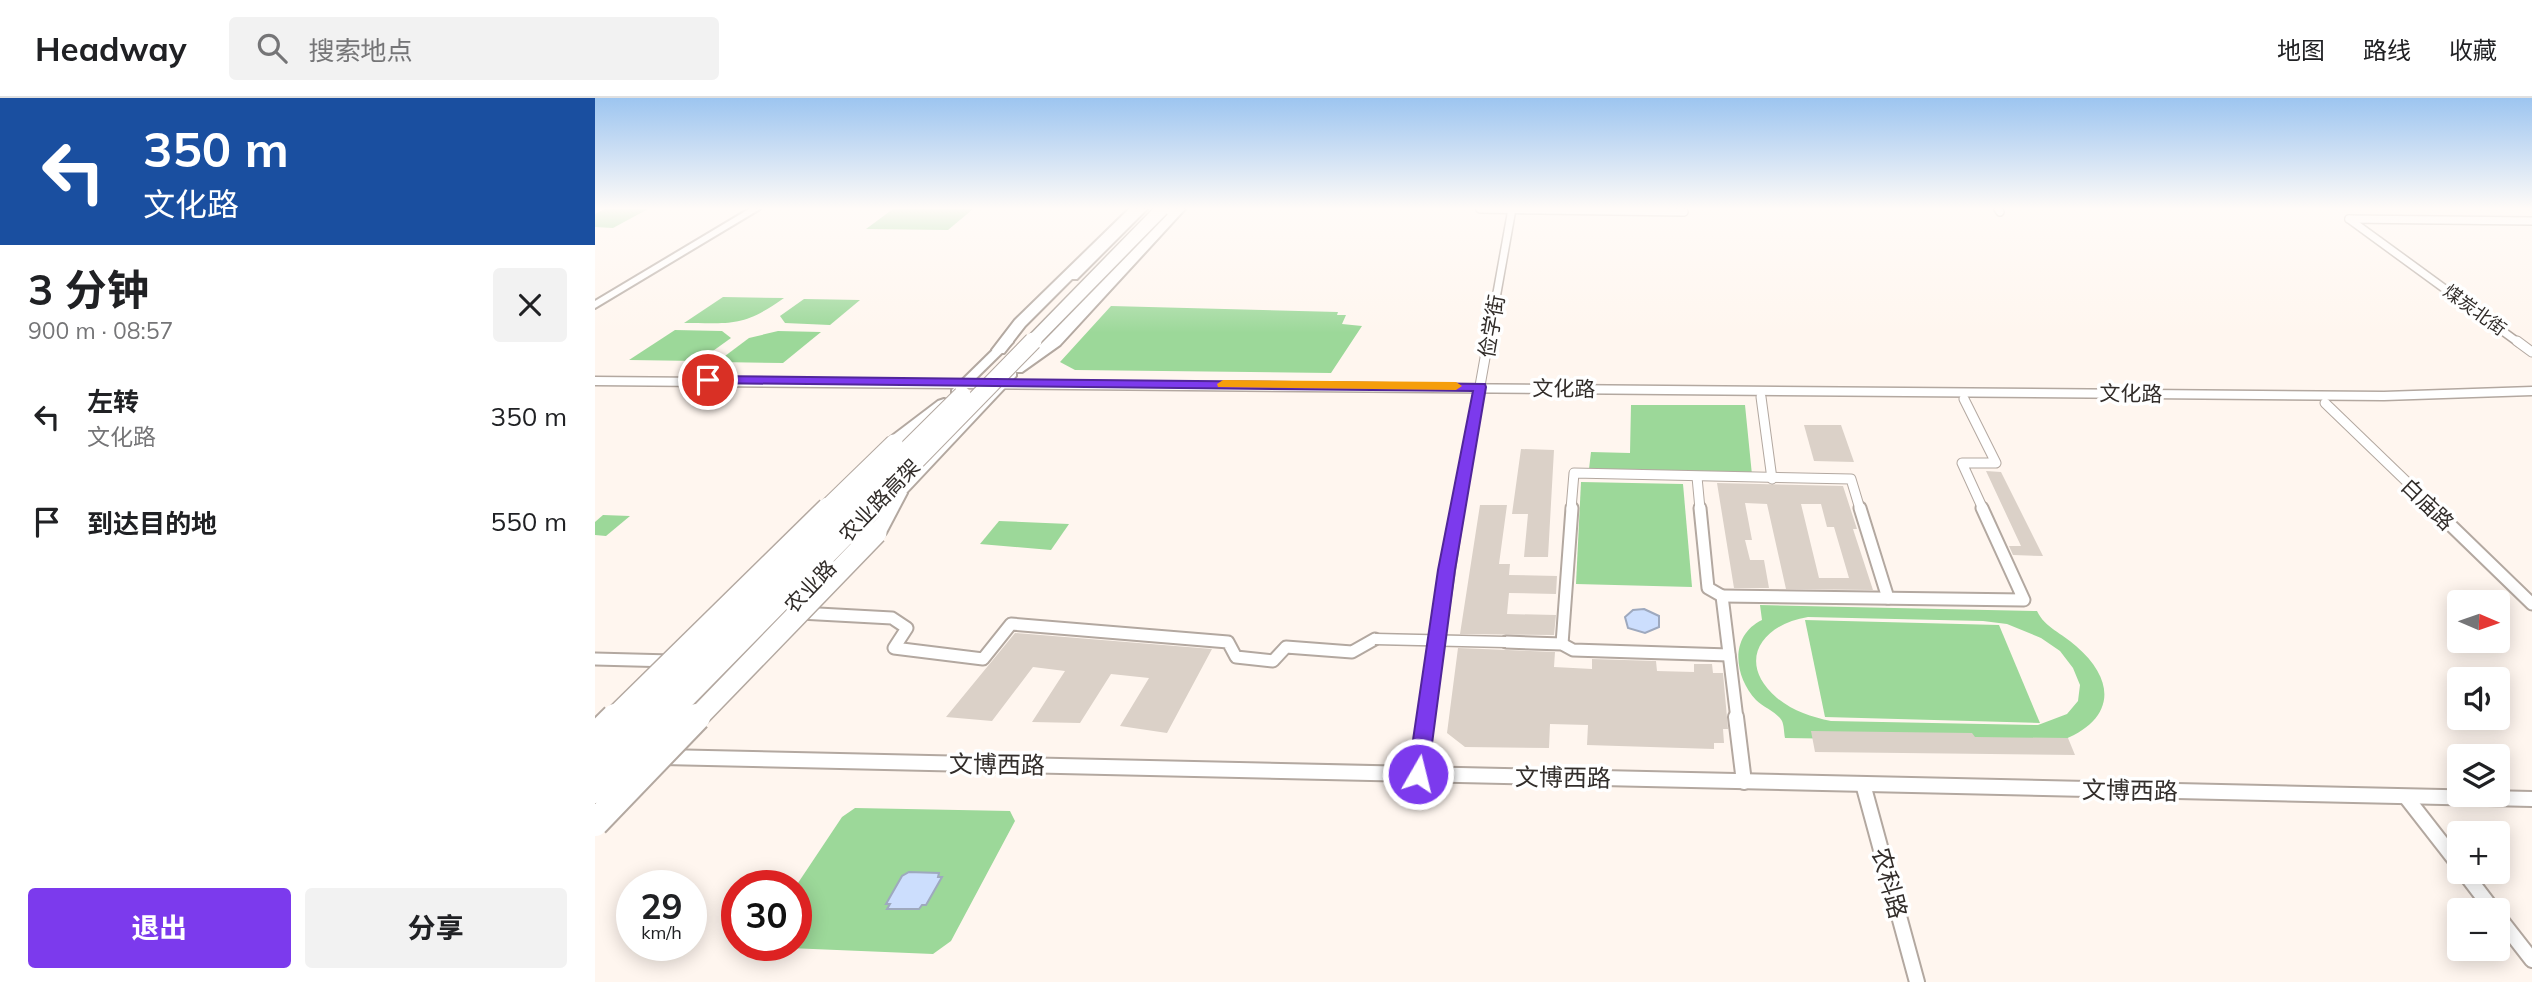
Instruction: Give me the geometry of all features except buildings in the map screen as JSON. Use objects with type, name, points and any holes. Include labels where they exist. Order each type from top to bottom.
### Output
[{"type":"highway","points":[[999,350],[1020,323],[1094,250]]},
{"type":"highway","name":"农业路高架","points":[[595,761],[1108,250]]},
{"type":"highway","name":"农业路高架","points":[[595,790],[1122,250]]},
{"type":"highway","points":[[1017,369],[1055,342],[1141,250]]},
{"type":"highway","points":[[595,737],[894,443],[944,404]]},
{"type":"highway","points":[[595,823],[876,533],[898,494]]},
{"type":"main road","name":"文化路","points":[[595,381],[963,386]]},
{"type":"main road","name":"文化路","points":[[595,388],[1001,386],[2384,396],[2532,391]]},
{"type":"main road","name":"文化路","points":[[1479,391],[2325,403],[2437,403],[2532,399]]},
{"type":"street","points":[[595,305],[687,250]]},
{"type":"street","name":"农业路","points":[[595,745],[1101,250]]},
{"type":"street","name":"农业路","points":[[595,811],[1131,250]]},
{"type":"street","name":"俭学街","points":[[1418,774],[1447,570],[1505,250]]},
{"type":"street","name":"煤炭北街","points":[[2392,250],[2532,352]]},
{"type":"street","points":[[1761,397],[1772,479]]},
{"type":"street","points":[[1697,477],[1708,588],[1722,596],[2024,600],[1962,463],[1996,463],[1964,399]]},
{"type":"street","name":"白庙路","points":[[2325,403],[2532,604]]},
{"type":"street","points":[[1562,644],[1574,473],[1851,479],[1888,598]]},
{"type":"street","points":[[1722,596],[1744,782]]},
{"type":"street","points":[[798,613],[893,618],[907,628],[894,649],[983,659],[1011,624],[1228,642],[1235,657],[1273,661],[1286,647],[1352,652],[1375,639],[1562,644],[1573,650],[1729,655]]},
{"type":"street","points":[[595,659],[738,662]]},
{"type":"street","name":"文博西路","points":[[595,755],[2532,799]]},
{"type":"street","name":"农科路","points":[[1863,784],[1917,982]]},
{"type":"street","points":[[2406,797],[2447,850]]},
{"type":"street","points":[[2473,884],[2484,898]]},
{"type":"street","points":[[2510,932],[2532,960]]},
{"type":"green space","points":[[723,297],[784,298],[747,319],[684,323]]},
{"type":"green space","points":[[804,299],[860,300],[830,325],[785,323],[780,316]]},
{"type":"green space","points":[[1111,306],[1338,312],[1337,315],[1346,315],[1342,324],[1362,326],[1331,373],[1075,370],[1060,362]]},
{"type":"green space","points":[[675,330],[722,331],[731,338],[699,361],[629,360]]},
{"type":"green space","points":[[778,331],[821,332],[783,363],[717,362],[749,338]]},
{"type":"green space","points":[[1631,405],[1745,405],[1752,475],[1589,469],[1591,452],[1630,453]]},
{"type":"green space","points":[[1581,482],[1683,484],[1692,587],[1576,584]]},
{"type":"green space","points":[[603,515],[630,516],[606,536],[595,535],[595,522]]},
{"type":"green space","points":[[999,521],[1069,524],[1051,550],[980,544]]},
{"type":"green space","points":[[1760,605],[2037,611],[2045,622],[2071,641],[2090,660],[2104,688],[2104,701],[2090,724],[2058,742],[1785,738],[1782,721],[1756,700],[1743,680],[1740,668],[1738,657],[1744,636],[1762,620]],"holes":[[[1808,617],[1983,621],[2007,624],[2041,638],[2060,651],[2073,668],[2080,685],[2078,701],[2067,714],[2038,725],[1831,721],[1816,718],[1783,703],[1764,684],[1758,671],[1756,658],[1759,647],[1767,636],[1792,621]]]},
{"type":"green space","points":[[1805,620],[1999,625],[2040,723],[1825,717]]},
{"type":"green space","points":[[855,808],[1010,811],[1015,821],[951,941],[933,954],[812,949],[812,870],[807,870],[842,817]]},
{"type":"water","points":[[1644,609],[1659,616],[1659,627],[1645,633],[1628,628],[1625,617],[1633,610]]},
{"type":"water","points":[[909,872],[939,873],[938,877],[942,877],[926,905],[919,909],[887,909],[890,904],[886,904],[902,876]]},
{"type":"slow traffic","points":[[1223,384],[1456,386]]},
{"type":"route","points":[[708,380],[1480,387],[1447,570],[1418,774]]}]
